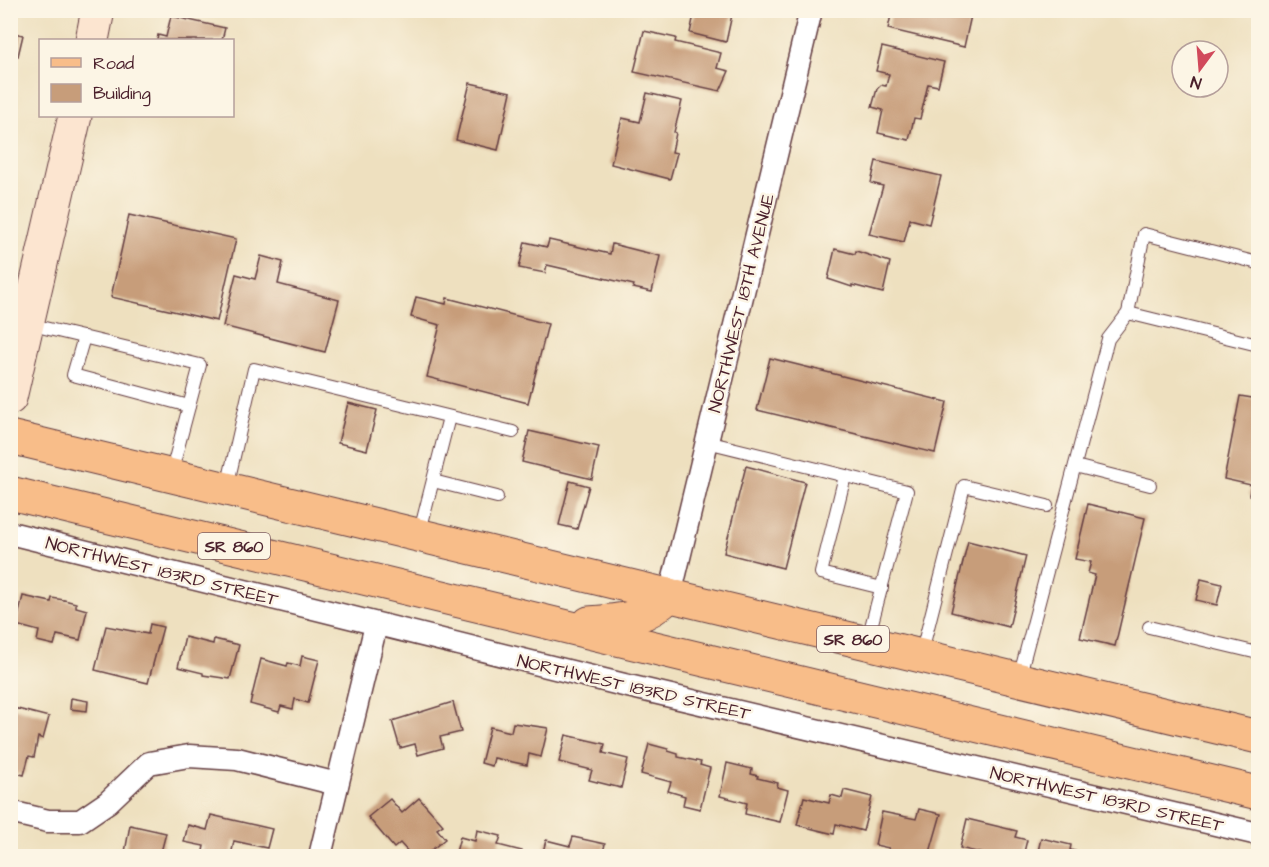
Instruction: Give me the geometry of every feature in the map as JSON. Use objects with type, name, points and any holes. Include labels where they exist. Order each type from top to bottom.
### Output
[{"type":"main road","name":"SR 860","points":[[10,436],[1258,737]]},
{"type":"main road","name":"SR 860","points":[[10,493],[1258,793]]},
{"type":"main road","points":[[563,625],[628,620],[654,610],[670,595]]},
{"type":"main road","points":[[1222,783],[1258,782]]},
{"type":"street","points":[[92,39],[98,10]]},
{"type":"street","name":"NORTHWEST 18TH AVENUE","points":[[670,595],[811,10]]},
{"type":"street","points":[[11,397],[75,117]]},
{"type":"street","name":"NORTHWEST 183RD STREET","points":[[10,533],[376,625],[1258,834]]},
{"type":"street","points":[[320,856],[376,625]]},
{"type":"street","points":[[10,812],[48,820],[80,821],[108,801],[148,763],[189,756],[237,759],[337,784]]},
{"type":"lane","points":[[1019,680],[1108,339],[1128,313],[1144,234],[1258,263]]},
{"type":"lane","points":[[1128,313],[1258,345]]},
{"type":"lane","points":[[27,324],[200,365],[170,475]]},
{"type":"lane","points":[[84,337],[73,375],[189,406]]},
{"type":"lane","points":[[226,489],[254,369],[513,432]]},
{"type":"lane","points":[[419,535],[449,417]]},
{"type":"lane","points":[[707,442],[907,491],[867,643]]},
{"type":"lane","points":[[1075,466],[1150,485]]},
{"type":"lane","points":[[845,476],[822,573],[882,588]]},
{"type":"lane","points":[[433,481],[497,497]]},
{"type":"lane","points":[[921,656],[964,486],[1047,506]]},
{"type":"lane","points":[[1149,627],[1258,653]]},
{"type":"building","points":[[695,10],[733,10],[726,42],[690,33]]},
{"type":"building","points":[[892,10],[972,11],[964,47],[888,29]]},
{"type":"building","points":[[171,16],[225,28],[222,39],[157,39],[158,35],[166,37]]},
{"type":"building","points":[[644,31],[676,38],[675,42],[721,53],[717,68],[729,71],[720,91],[634,72]]},
{"type":"building","points":[[10,32],[23,35],[18,56],[10,54]]},
{"type":"building","points":[[882,47],[944,62],[938,86],[928,84],[920,119],[914,118],[909,140],[878,133],[883,110],[872,107],[877,89],[881,85],[886,86],[889,74],[876,71]]},
{"type":"building","points":[[470,83],[511,92],[498,150],[456,140]]},
{"type":"building","points":[[647,93],[682,101],[674,132],[676,133],[672,152],[677,153],[670,179],[611,164],[622,118],[640,122]]},
{"type":"building","points":[[876,161],[941,176],[929,224],[910,219],[904,242],[869,234],[883,186],[871,183]]},
{"type":"building","points":[[129,215],[236,239],[217,321],[111,297]]},
{"type":"building","points":[[549,240],[610,254],[612,244],[660,256],[652,292],[633,288],[634,285],[547,265],[545,273],[519,268],[525,242],[547,247]]},
{"type":"building","points":[[835,249],[855,254],[856,251],[890,262],[883,293],[852,285],[852,287],[828,279]]},
{"type":"building","points":[[261,256],[283,262],[278,284],[339,300],[325,352],[223,326],[236,274],[255,279]]},
{"type":"building","points":[[416,297],[446,304],[447,298],[548,324],[528,403],[427,377],[440,325],[411,317]]},
{"type":"building","points":[[770,358],[947,402],[935,453],[757,410]]},
{"type":"building","points":[[1240,396],[1258,399],[1258,497],[1249,495],[1251,485],[1224,479]]},
{"type":"building","points":[[348,403],[377,410],[367,450],[338,443]]},
{"type":"building","points":[[529,431],[599,447],[592,479],[522,462]]},
{"type":"building","points":[[746,466],[805,482],[783,568],[724,553]]},
{"type":"building","points":[[570,481],[589,486],[577,529],[559,525]]},
{"type":"building","points":[[1088,504],[1145,518],[1115,646],[1080,638],[1095,575],[1088,573],[1091,562],[1075,559]]},
{"type":"building","points":[[968,541],[1026,556],[1009,627],[951,612]]},
{"type":"building","points":[[1201,579],[1222,584],[1217,605],[1196,600]]},
{"type":"building","points":[[23,596],[51,602],[52,598],[64,600],[76,603],[76,607],[87,610],[80,640],[57,635],[54,645],[37,641],[39,631],[16,625]]},
{"type":"building","points":[[150,624],[163,627],[148,683],[95,670],[106,626],[148,634]]},
{"type":"building","points":[[185,637],[213,644],[214,639],[239,645],[230,679],[203,675],[203,673],[178,667]]},
{"type":"building","points":[[302,656],[319,660],[308,703],[295,699],[293,709],[281,706],[279,712],[250,704],[261,659],[287,666],[288,663],[300,666]]},
{"type":"building","points":[[71,698],[88,701],[87,711],[70,709]]},
{"type":"building","points":[[453,702],[461,732],[440,737],[443,748],[418,755],[415,744],[400,748],[392,721]]},
{"type":"building","points":[[10,707],[49,717],[43,739],[38,737],[34,757],[29,756],[24,775],[12,772]]},
{"type":"building","points":[[513,723],[548,728],[541,757],[529,754],[527,765],[494,758],[492,766],[481,763],[490,727],[511,732]]},
{"type":"building","points":[[566,735],[605,744],[603,753],[628,759],[621,788],[589,780],[592,770],[559,762]]},
{"type":"building","points":[[649,744],[668,749],[678,754],[678,757],[701,762],[700,765],[710,768],[700,809],[683,805],[685,796],[668,791],[671,782],[641,774]]},
{"type":"building","points":[[727,763],[752,769],[751,774],[758,776],[757,778],[778,783],[777,787],[788,790],[780,822],[745,814],[747,803],[720,796]]},
{"type":"building","points":[[844,790],[872,797],[863,831],[836,824],[834,834],[797,825],[804,797],[829,803],[831,795],[842,798]]},
{"type":"building","points":[[419,798],[443,825],[437,829],[445,839],[424,856],[412,856],[400,843],[394,848],[368,817],[390,799],[402,813]]},
{"type":"building","points":[[919,809],[941,814],[929,856],[913,854],[912,856],[887,856],[889,848],[875,845],[882,812],[916,819]]},
{"type":"building","points":[[211,815],[272,829],[267,848],[234,841],[231,856],[202,856],[204,846],[184,842],[188,825],[207,830]]},
{"type":"building","points":[[967,819],[1017,831],[1015,837],[1027,840],[1023,856],[983,856],[984,854],[960,848]]},
{"type":"building","points":[[130,825],[166,833],[160,856],[133,856],[125,852]]},
{"type":"building","points":[[477,830],[501,836],[498,845],[522,851],[521,856],[455,856],[460,837],[475,841]]},
{"type":"building","points":[[573,837],[605,844],[602,856],[542,856],[546,840],[570,846]]},
{"type":"building","points":[[1041,838],[1071,845],[1070,850],[1083,853],[1082,856],[1037,856]]}]
